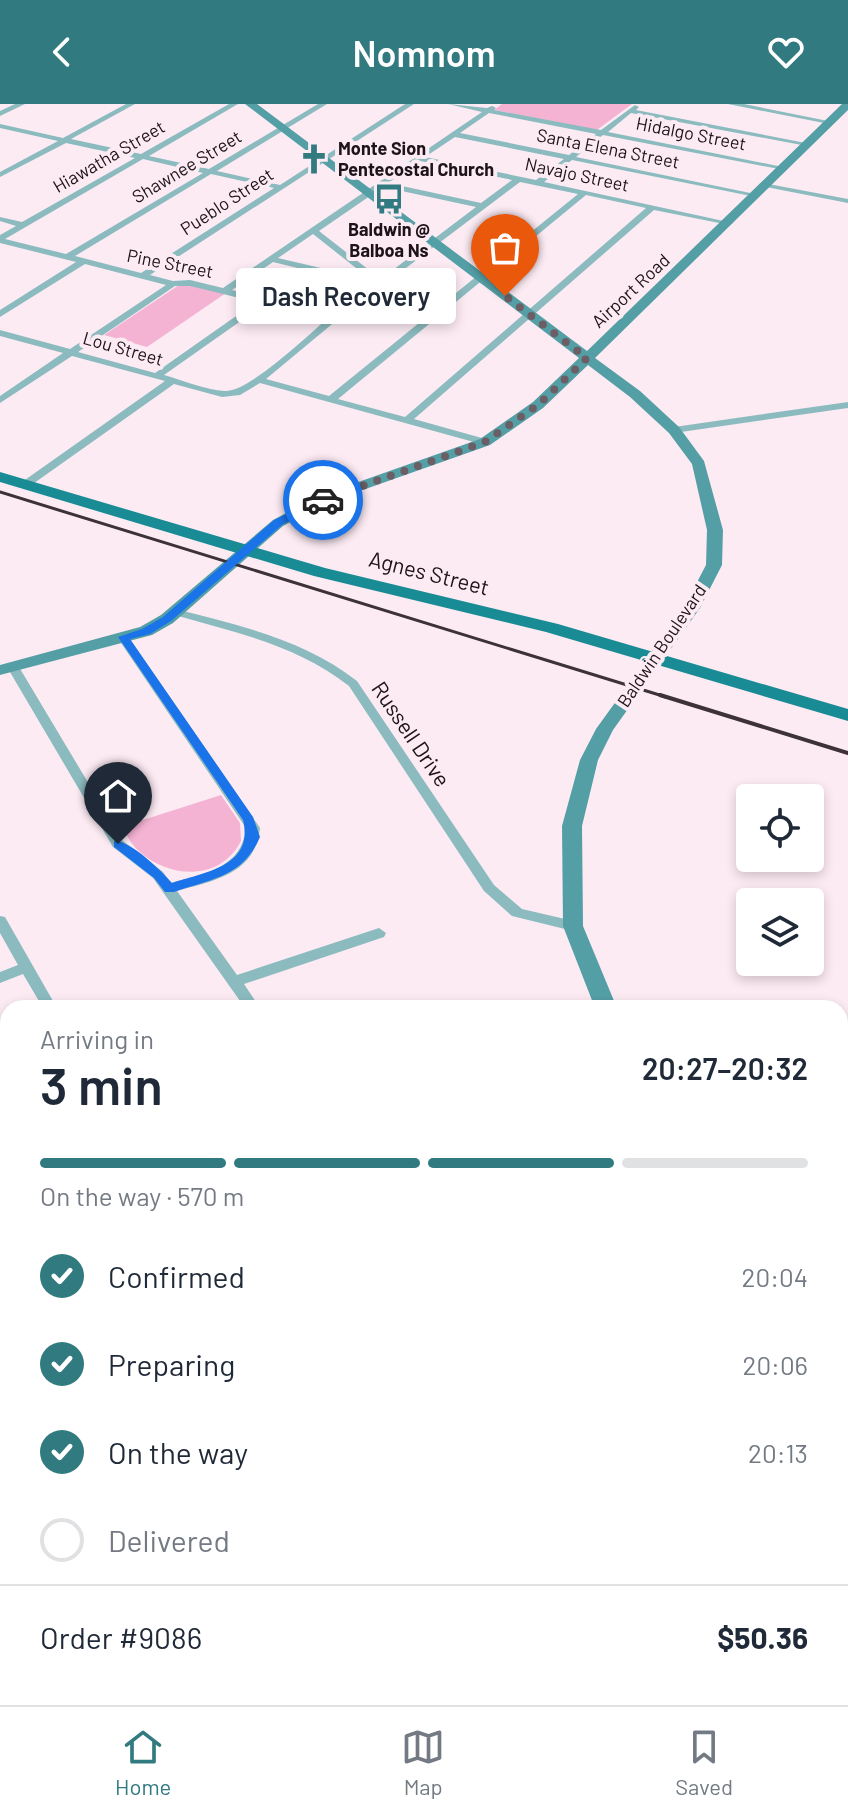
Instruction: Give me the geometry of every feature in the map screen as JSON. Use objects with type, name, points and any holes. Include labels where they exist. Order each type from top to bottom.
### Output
[{"type":"main road","name":"Baldwin Boulevard","points":[[250,104],[635,394],[674,430],[699,464],[715,530],[714,565],[692,608],[605,729],[589,760],[572,826],[573,926],[603,1000]]},
{"type":"main road","name":"Airport Road","points":[[6,668],[146,631],[175,612],[243,550],[278,523],[321,500],[485,442],[538,405],[729,223],[848,104]]},
{"type":"main road","name":"Agnes Street","points":[[0,477],[243,550],[552,628],[848,715]]},
{"type":"street","points":[[0,114],[21,104]]},
{"type":"street","points":[[0,175],[131,104]]},
{"type":"street","name":"Hiawatha Street","points":[[0,239],[234,104]]},
{"type":"street","name":"Shawnee Street","points":[[68,257],[323,104]]},
{"type":"street","name":"Pueblo Street","points":[[143,276],[410,104]]},
{"type":"street","name":"Hidalgo Street","points":[[452,104],[784,168]]},
{"type":"street","points":[[225,291],[497,104]]},
{"type":"street","points":[[538,183],[638,104]]},
{"type":"street","points":[[732,104],[758,106],[829,122]]},
{"type":"street","points":[[630,111],[807,144]]},
{"type":"street","points":[[0,126],[280,187]]},
{"type":"street","name":"Santa Elena Street","points":[[453,134],[756,195]]},
{"type":"street","name":"Navajo Street","points":[[418,158],[729,223]]},
{"type":"street","points":[[259,380],[334,318],[518,179]]},
{"type":"street","points":[[382,184],[483,206]]},
{"type":"street","points":[[766,185],[848,201]]},
{"type":"street","points":[[331,399],[584,193]]},
{"type":"street","points":[[408,419],[652,207]]},
{"type":"street","points":[[0,219],[23,225]]},
{"type":"street","points":[[314,231],[366,272],[356,280]]},
{"type":"street","name":"Pine Street","points":[[0,239],[173,284],[190,283],[334,318]]},
{"type":"street","points":[[270,259],[380,285]]},
{"type":"street","points":[[0,314],[84,261]]},
{"type":"street","points":[[0,400],[173,284]]},
{"type":"street","points":[[159,374],[263,301]]},
{"type":"street","name":"Lou Street","points":[[0,333],[159,374],[222,394],[237,393],[259,380]]},
{"type":"street","points":[[26,484],[173,380]]},
{"type":"street","points":[[259,380],[485,442]]},
{"type":"street","points":[[674,430],[848,405]]},
{"type":"street","name":"Russell Drive","points":[[175,612],[319,658],[340,671],[353,684],[489,888],[517,913],[573,926]]},
{"type":"street","points":[[123,637],[253,828],[251,846],[229,868],[169,889]]},
{"type":"street","points":[[6,668],[118,844],[158,875],[248,1000]]},
{"type":"street","points":[[0,921],[46,1000]]},
{"type":"street","points":[[235,981],[379,933]]},
{"type":"street","points":[[0,978],[27,967]]},
{"type":"shaded area","points":[[502,104],[632,104],[597,130],[494,110]]},
{"type":"shaded area","points":[[179,285],[226,293],[147,347],[104,335]]},
{"type":"shaded area","points":[[221,795],[240,823],[241,841],[232,854],[208,869],[180,871],[152,861],[134,847],[121,827]]},
{"type":"railway","points":[[0,492],[666,697]]},
{"type":"railway","points":[[660,695],[848,753]]},
{"type":"way so far","points":[[323,500],[485,442],[538,405],[587,358],[505,296]]},
{"type":"place","name":"Monte Sion Pentecostal Church","points":[[314,159]]},
{"type":"place","name":"Baldwin @ Balboa Ns","points":[[389,199]]},
{"type":"place","name":"Dash Recovery","points":[[505,296]]},
{"type":"route","points":[[118,844],[158,875],[169,889],[229,868],[251,846],[253,828],[249,820],[123,637],[146,631],[167,619],[243,550],[278,523],[323,500]]}]
